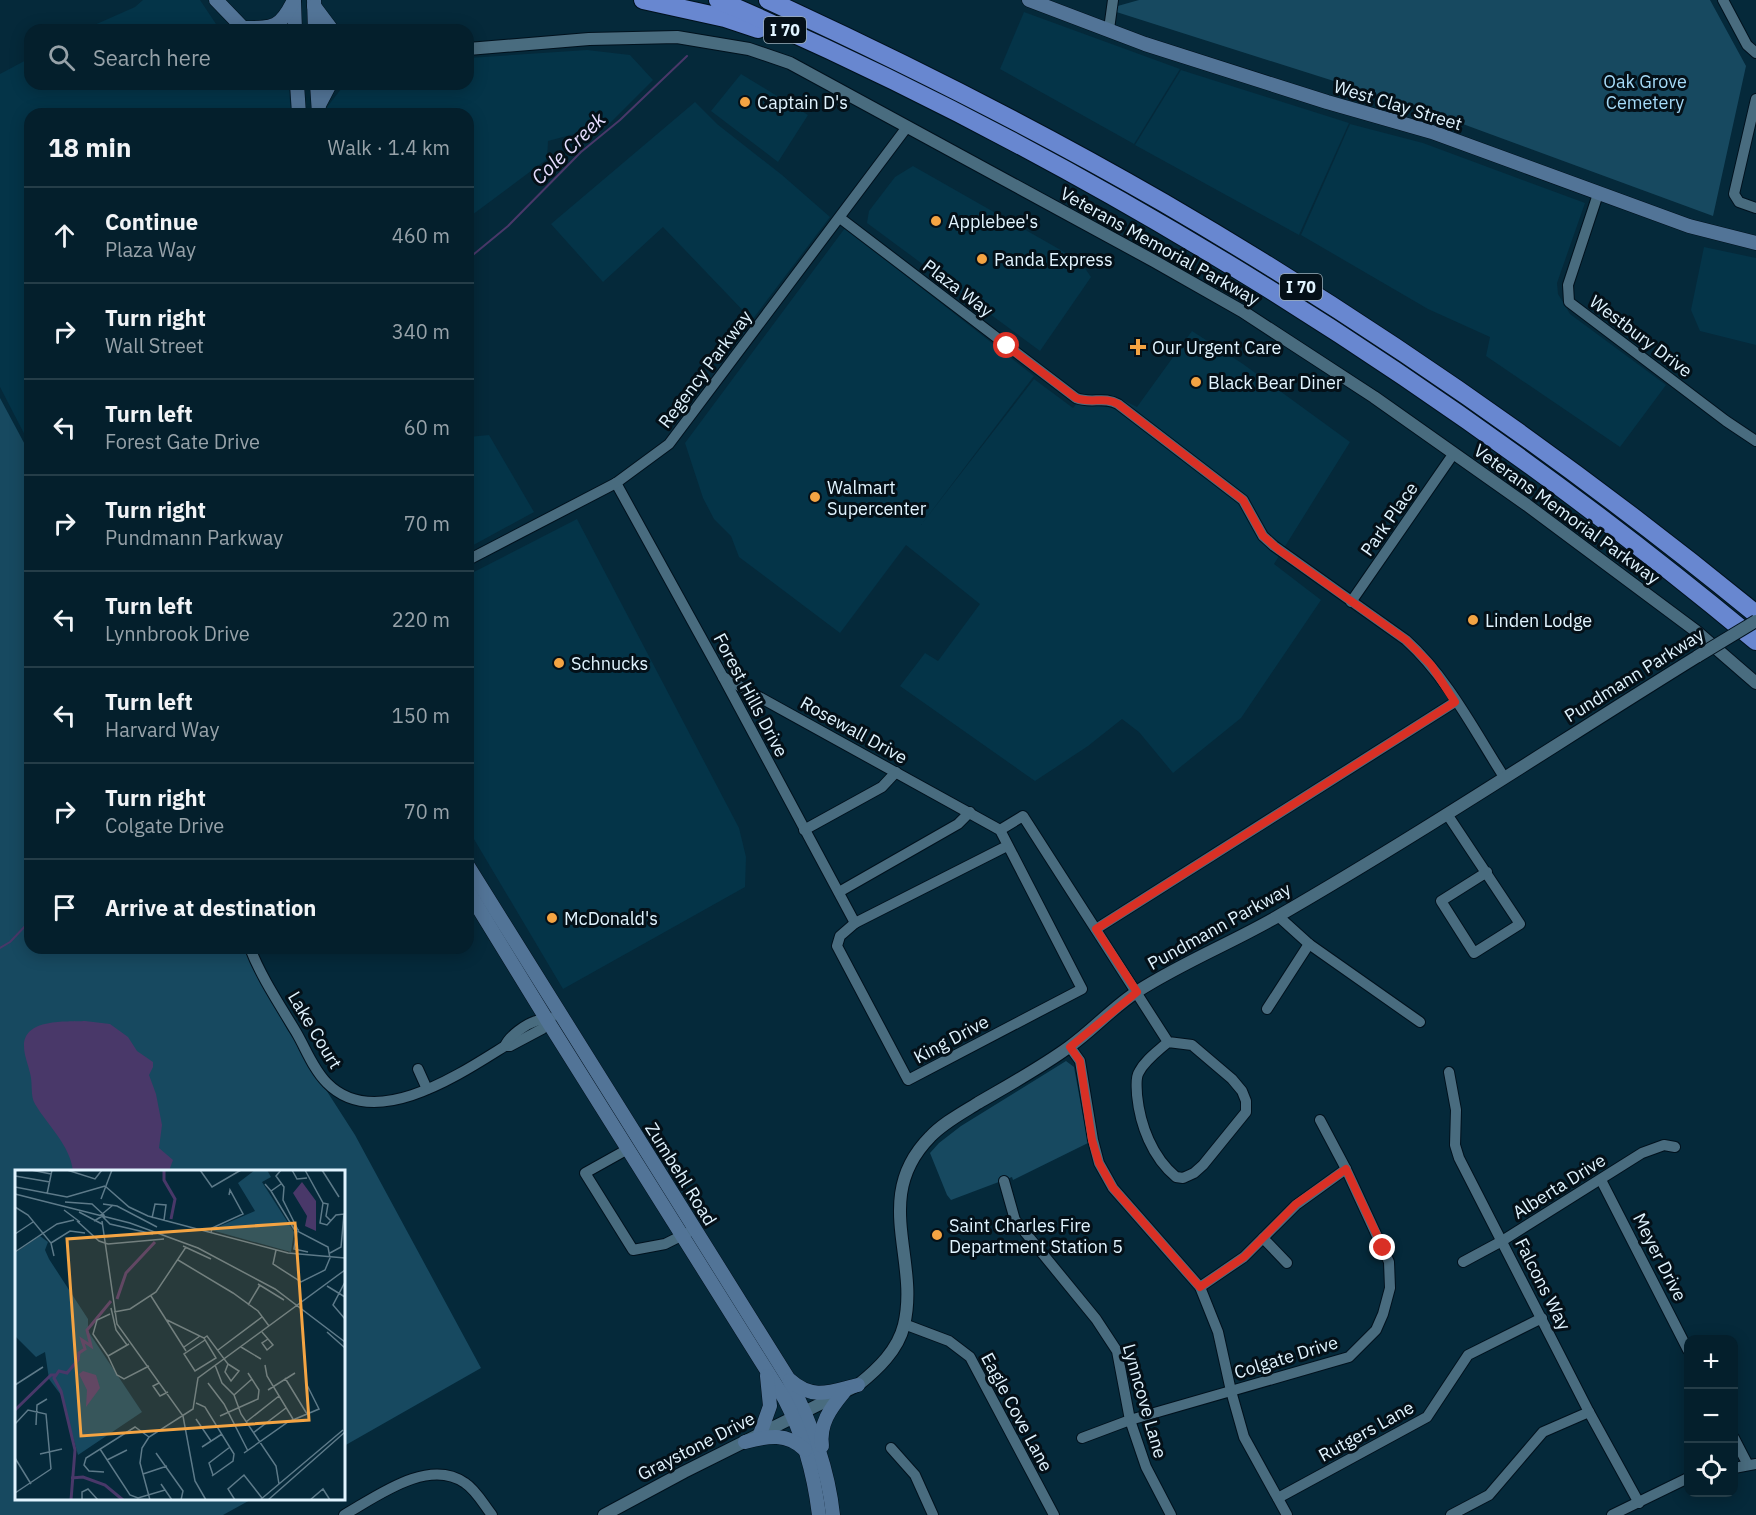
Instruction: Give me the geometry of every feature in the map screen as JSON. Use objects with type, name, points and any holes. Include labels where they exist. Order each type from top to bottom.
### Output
[{"type":"highway","points":[[643,0],[725,18],[851,61]]},
{"type":"highway","name":"I 70","points":[[718,0],[851,61],[962,116],[1101,190],[1179,235],[1321,323],[1441,402],[1541,473],[1756,640]]},
{"type":"highway","name":"I 70","points":[[768,0],[913,69],[1064,147],[1173,208],[1308,291],[1450,384],[1543,449],[1680,552],[1756,614]]},
{"type":"highway","points":[[781,0],[809,19]]},
{"type":"main road","points":[[216,0],[239,24]]},
{"type":"main road","points":[[277,24],[286,16],[294,0]]},
{"type":"main road","points":[[294,0],[296,24]]},
{"type":"main road","name":"West Clay Street","points":[[1029,0],[1145,44],[1327,102],[1432,132],[1689,226],[1756,243]]},
{"type":"main road","points":[[314,3],[315,24]]},
{"type":"main road","points":[[314,3],[328,24]]},
{"type":"main road","points":[[298,90],[298,108]]},
{"type":"main road","points":[[317,90],[319,108]]},
{"type":"main road","points":[[320,108],[327,90]]},
{"type":"main road","name":"Zumbehl Road","points":[[474,876],[560,1013],[766,1368],[800,1415],[824,1460],[834,1515]]},
{"type":"main road","name":"Zumbehl Road","points":[[474,901],[628,1149],[788,1378],[800,1415],[819,1515]]},
{"type":"main road","points":[[760,1434],[770,1406],[770,1388],[766,1368]]},
{"type":"main road","points":[[788,1378],[797,1386],[814,1394],[858,1384]]},
{"type":"main road","points":[[824,1460],[821,1438],[823,1422],[833,1404],[844,1392]]},
{"type":"main road","points":[[745,1442],[783,1436],[798,1443],[806,1450]]},
{"type":"street","points":[[1109,29],[1113,0]]},
{"type":"street","points":[[1723,0],[1747,45],[1756,52]]},
{"type":"street","name":"Veterans Memorial Parkway","points":[[474,49],[589,39],[677,37],[732,45],[790,63],[1242,311],[1374,397],[1527,505],[1696,631],[1756,683]]},
{"type":"street","points":[[1756,99],[1734,194],[1739,202],[1756,208]]},
{"type":"street","name":"Regency Parkway","points":[[474,557],[615,483],[669,444],[907,127]]},
{"type":"street","name":"Westbury Drive","points":[[1598,194],[1568,285],[1569,302],[1726,421],[1756,441]]},
{"type":"street","name":"Plaza Way","points":[[840,218],[1076,398],[1090,401],[1107,400],[1118,404],[1236,494],[1247,505],[1254,522],[1268,541],[1406,640],[1423,656],[1504,777]]},
{"type":"street","name":"Park Place","points":[[1351,602],[1454,453]]},
{"type":"street","name":"Forest Hills Drive","points":[[615,483],[723,677],[855,923]]},
{"type":"street","name":"Pundmann Parkway","points":[[800,1415],[858,1384],[874,1372],[891,1353],[904,1324],[907,1293],[899,1212],[906,1177],[921,1147],[941,1127],[1070,1047],[1137,992],[1278,916],[1448,814],[1756,621]]},
{"type":"street","name":"Rosewall Drive","points":[[723,677],[1000,830]]},
{"type":"street","points":[[1096,929],[1455,702]]},
{"type":"street","points":[[804,830],[882,787],[896,772]]},
{"type":"street","points":[[839,892],[958,824],[970,813]]},
{"type":"street","points":[[1448,814],[1487,872],[1520,924],[1474,953],[1441,901],[1487,872]]},
{"type":"street","points":[[1007,846],[1000,830],[1023,816],[1168,1042]]},
{"type":"street","name":"King Drive","points":[[1007,846],[1082,989],[908,1080],[837,946],[840,936],[855,923],[1007,846]]},
{"type":"street","points":[[1278,916],[1309,944],[1420,1022]]},
{"type":"street","points":[[1267,1009],[1309,944]]},
{"type":"street","name":"Lake Court","points":[[253,954],[314,1065],[327,1083],[341,1093],[362,1102],[403,1098],[427,1089],[468,1069],[505,1046],[507,1041],[521,1029],[537,1020],[547,1020],[560,1013]]},
{"type":"street","points":[[1168,1042],[1192,1045],[1232,1079],[1242,1091],[1246,1101],[1246,1112],[1203,1165],[1194,1173],[1183,1178],[1176,1177],[1159,1158],[1144,1133],[1138,1103],[1138,1073],[1148,1059],[1168,1042]]},
{"type":"street","points":[[1070,1047],[1080,1061],[1092,1140],[1099,1163],[1113,1188],[1200,1287],[1218,1332],[1244,1437],[1287,1515]]},
{"type":"street","points":[[418,1069],[427,1089]]},
{"type":"street","name":"Falcons Way","points":[[1449,1072],[1456,1110],[1455,1145],[1457,1151],[1589,1412],[1639,1503]]},
{"type":"street","name":"Colgate Drive","points":[[1082,1438],[1130,1420],[1349,1357],[1376,1330],[1390,1288],[1389,1262],[1346,1169],[1320,1120]]},
{"type":"street","name":"Alberta Drive","points":[[1463,1262],[1502,1241],[1642,1154],[1664,1146],[1675,1147]]},
{"type":"street","points":[[628,1149],[585,1173],[633,1250],[665,1244],[688,1232]]},
{"type":"street","points":[[1200,1287],[1244,1257],[1296,1204],[1346,1169]]},
{"type":"street","name":"Meyer Drive","points":[[1601,1180],[1684,1340]]},
{"type":"street","name":"Lynncove Lane","points":[[1004,1181],[1015,1220],[1096,1319],[1117,1351],[1130,1420],[1146,1467],[1171,1515]]},
{"type":"street","points":[[1263,1238],[1287,1263]]},
{"type":"street","name":"Rutgers Lane","points":[[1278,1498],[1427,1416],[1468,1355],[1542,1318]]},
{"type":"street","name":"Eagle Cove Lane","points":[[904,1324],[950,1341],[970,1357],[1054,1515]]},
{"type":"street","points":[[1451,1515],[1489,1495],[1543,1432],[1589,1412]]},
{"type":"street","name":"Graystone Drive","points":[[604,1515],[800,1415]]},
{"type":"street","points":[[1737,1443],[1752,1465]]},
{"type":"street","points":[[891,1448],[915,1475],[933,1515]]},
{"type":"street","points":[[344,1515],[413,1478],[437,1474],[464,1482],[492,1515]]},
{"type":"street","points":[[1612,1515],[1684,1480]]},
{"type":"shaded area","points":[[143,0],[200,0],[216,24],[97,24],[135,7]]},
{"type":"shaded area","points":[[1024,12],[1180,69],[1134,144],[1000,69]]},
{"type":"shaded area","points":[[587,50],[630,55],[653,80],[608,125],[548,141],[547,159],[474,214],[474,108],[327,108],[340,90],[474,90],[474,58]]},
{"type":"shaded area","points":[[24,61],[24,90],[289,90],[290,108],[24,108],[24,433],[0,387],[0,74]]},
{"type":"shaded area","points":[[1181,70],[1349,123],[1299,235],[1135,145]]},
{"type":"shaded area","points":[[741,74],[808,115],[778,162],[711,111]]},
{"type":"shaded area","points":[[695,102],[717,124],[782,175],[830,217],[752,320],[663,227],[603,282],[551,224]]},
{"type":"shaded area","points":[[1350,124],[1423,143],[1585,203],[1557,283],[1558,294],[1570,314],[1666,385],[1620,447],[1486,356],[1490,337],[1428,309],[1301,235]]},
{"type":"shaded area","points":[[913,166],[1080,261],[1091,277],[1040,351],[867,223],[869,211],[895,177]]},
{"type":"shaded area","points":[[845,228],[1034,376],[921,525],[1034,379],[1073,408],[1085,394],[1113,395],[1137,407],[1192,331],[1243,364],[1350,442],[1274,564],[1321,600],[1241,718],[1173,773],[1139,732],[1122,719],[1088,746],[1035,781],[900,686],[925,653],[938,661],[980,604],[906,545],[840,633],[739,557],[731,536],[714,519],[703,498],[685,443]]},
{"type":"shaded area","points":[[1704,247],[1756,258],[1756,345],[1700,331],[1691,310]]},
{"type":"shaded area","points":[[489,435],[534,512],[474,545],[474,436]]},
{"type":"shaded area","points":[[577,519],[739,828],[746,857],[745,887],[563,989],[474,839],[474,572]]},
{"type":"shaded area","points":[[85,1021],[110,1024],[128,1037],[137,1051],[153,1062],[149,1075],[156,1094],[162,1125],[159,1148],[173,1160],[169,1170],[73,1170],[63,1144],[35,1104],[24,1049],[26,1037],[31,1030],[47,1023]]},
{"type":"green space","name":"Oak Grove Cemetery","points":[[1139,0],[1710,0],[1746,66],[1713,216],[1422,109],[1107,9]]},
{"type":"green space","points":[[0,398],[24,443],[24,954],[249,954],[257,974],[287,1029],[355,1135],[481,1368],[345,1445],[345,1170],[15,1170],[15,1500],[250,1500],[223,1515],[0,1515]]},
{"type":"green space","points":[[1066,1061],[1074,1067],[1088,1143],[1013,1180],[1012,1177],[951,1200],[930,1153],[961,1126]]},
{"type":"waterway","name":"Cole Creek","points":[[474,254],[508,226],[581,152],[620,120],[687,56]]},
{"type":"waterway","name":"Cole Creek","points":[[0,948],[10,942],[24,927]]},
{"type":"place","name":"Captain D's","points":[[745,102]]},
{"type":"place","name":"Applebee's","points":[[936,221]]},
{"type":"place","name":"Panda Express","points":[[982,259]]},
{"type":"place","name":"Our Urgent Care","points":[[1138,347]]},
{"type":"place","name":"Black Bear Diner","points":[[1196,382]]},
{"type":"place","name":"Walmart Supercenter","points":[[815,497]]},
{"type":"place","name":"Linden Lodge","points":[[1473,620]]},
{"type":"place","name":"Schnucks","points":[[559,663]]},
{"type":"place","name":"McDonald's","points":[[552,918]]},
{"type":"place","name":"Saint Charles Fire Department Station 5","points":[[937,1235]]},
{"type":"route","points":[[1007,346],[1076,398],[1083,401],[1112,400],[1228,487],[1247,505],[1254,522],[1268,541],[1318,580],[1406,640],[1431,665],[1455,702],[1096,929],[1137,992],[1070,1047],[1080,1061],[1092,1140],[1099,1163],[1113,1188],[1200,1287],[1244,1257],[1296,1204],[1346,1169],[1383,1248]]}]
